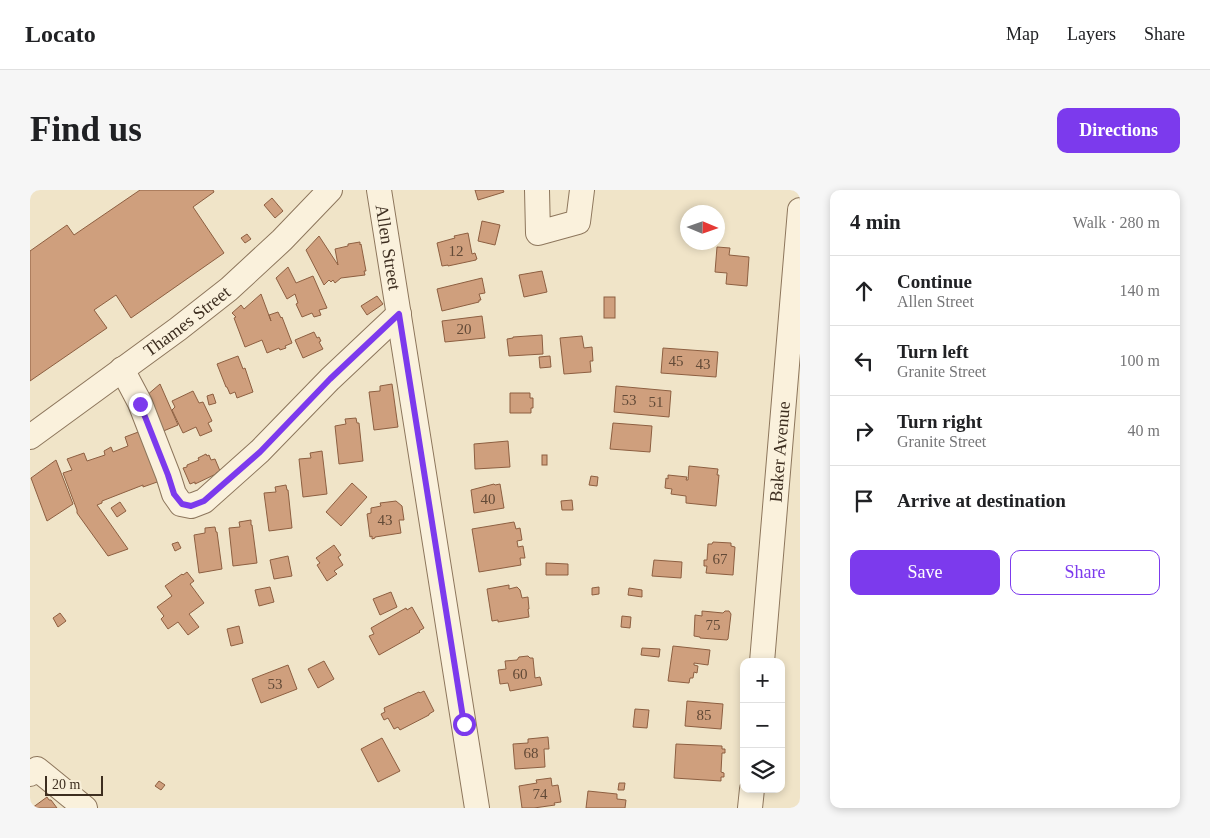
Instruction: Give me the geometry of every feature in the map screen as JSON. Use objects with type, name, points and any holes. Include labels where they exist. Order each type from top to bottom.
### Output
[{"type":"street","name":"Thames Street","points":[[30,437],[178,329],[229,289],[282,240],[330,190]]},
{"type":"street","name":"Allen Street","points":[[379,190],[477,808]]},
{"type":"street","points":[[537,190],[538,233],[578,222],[582,190]]},
{"type":"street","name":"Baker Avenue","points":[[762,658],[800,210]]},
{"type":"street","points":[[122,369],[140,404],[174,494],[182,504],[191,506],[204,501],[260,452],[330,379],[399,314]]},
{"type":"street","points":[[33,771],[86,808]]},
{"type":"street","points":[[750,808],[752,793]]},
{"type":"building","points":[[140,190],[213,190],[214,192],[193,207],[224,253],[131,318],[116,295],[94,310],[107,328],[30,381],[30,251],[67,225],[74,235]]},
{"type":"building","points":[[475,190],[503,190],[504,192],[478,200]]},
{"type":"building","points":[[272,198],[283,211],[275,218],[264,205]]},
{"type":"building","points":[[482,221],[500,225],[495,245],[478,241]]},
{"type":"building","points":[[468,233],[472,254],[475,253],[477,259],[442,266],[437,243]]},
{"type":"building","points":[[247,234],[251,239],[245,243],[241,238]]},
{"type":"building","points":[[319,236],[338,265],[335,249],[360,242],[366,271],[364,271],[365,275],[341,278],[335,283],[333,280],[331,282],[329,280],[324,285],[306,250]]},
{"type":"building","points":[[730,248],[729,255],[749,257],[747,286],[726,284],[727,273],[715,272],[717,250]]},
{"type":"building","points":[[288,267],[296,283],[313,276],[327,308],[319,310],[321,315],[314,317],[312,313],[302,317],[296,304],[298,303],[295,294],[287,299],[276,278]]},
{"type":"building","points":[[542,271],[547,292],[524,297],[519,275]]},
{"type":"building","points":[[482,278],[485,293],[479,294],[481,300],[479,302],[442,311],[437,289]]},
{"type":"building","points":[[261,294],[271,321],[269,315],[278,312],[282,317],[292,343],[285,346],[286,348],[280,350],[279,348],[267,353],[262,340],[245,347],[234,318],[236,317],[232,313],[241,305],[244,309]]},
{"type":"building","points":[[377,296],[383,304],[367,315],[361,306]]},
{"type":"building","points":[[604,297],[615,297],[615,318],[604,318]]},
{"type":"building","points":[[482,316],[485,338],[445,342],[442,321]]},
{"type":"building","points":[[314,332],[317,338],[319,337],[321,341],[319,342],[323,349],[303,358],[295,340]]},
{"type":"building","points":[[542,335],[543,354],[509,356],[507,339]]},
{"type":"building","points":[[582,336],[584,348],[592,347],[593,361],[590,361],[591,372],[564,374],[560,338]]},
{"type":"building","points":[[663,348],[718,352],[716,377],[661,373]]},
{"type":"building","points":[[238,356],[243,369],[245,368],[253,392],[237,398],[235,392],[230,394],[217,364]]},
{"type":"building","points":[[550,356],[551,367],[540,368],[539,357]]},
{"type":"building","points":[[160,384],[178,425],[161,432],[146,396]]},
{"type":"building","points":[[392,384],[398,427],[374,430],[369,392],[380,391],[380,386]]},
{"type":"building","points":[[616,386],[671,391],[669,417],[614,412]]},
{"type":"building","points":[[193,391],[199,403],[203,402],[212,421],[208,423],[212,431],[200,436],[196,427],[183,433],[172,410],[175,407],[172,401]]},
{"type":"building","points":[[510,393],[530,393],[530,398],[533,398],[531,413],[510,413]]},
{"type":"building","points":[[213,394],[216,403],[209,405],[207,396]]},
{"type":"building","points":[[356,418],[357,423],[359,423],[363,461],[339,464],[335,426],[346,424],[345,419]]},
{"type":"building","points":[[613,423],[652,426],[650,452],[610,449]]},
{"type":"building","points":[[141,431],[160,481],[143,487],[143,485],[102,501],[102,503],[97,505],[128,549],[108,556],[77,513],[63,473],[72,470],[67,459],[84,453],[87,461],[105,455],[104,451],[111,447],[113,452],[128,446],[125,437]]},
{"type":"building","points":[[508,441],[510,467],[475,469],[474,444]]},
{"type":"building","points":[[322,451],[327,494],[303,497],[299,459],[311,458],[310,453]]},
{"type":"building","points":[[206,454],[207,456],[209,455],[211,460],[215,459],[220,471],[195,484],[195,482],[190,484],[183,468]]},
{"type":"building","points":[[542,455],[547,455],[547,465],[542,465]]},
{"type":"building","points":[[56,460],[73,504],[47,521],[31,478]]},
{"type":"building","points":[[689,466],[718,469],[716,506],[686,503],[686,496],[671,494],[672,489],[665,488],[668,475],[687,477],[686,480],[688,480]]},
{"type":"building","points":[[591,476],[598,477],[597,486],[589,485]]},
{"type":"building","points":[[352,483],[367,497],[341,526],[326,512]]},
{"type":"building","points":[[500,484],[504,508],[474,513],[471,490]]},
{"type":"building","points":[[286,485],[292,528],[269,531],[264,493],[276,492],[275,487]]},
{"type":"building","points":[[572,500],[573,510],[562,510],[561,501]]},
{"type":"building","points":[[396,501],[402,506],[404,520],[399,520],[401,533],[372,539],[372,536],[370,537],[367,514],[371,513],[371,508],[381,506],[380,503]]},
{"type":"building","points":[[120,502],[126,511],[117,517],[111,508]]},
{"type":"building","points":[[251,520],[257,563],[233,566],[229,528],[240,527],[239,522]]},
{"type":"building","points":[[514,522],[516,529],[520,528],[522,540],[517,541],[518,547],[523,546],[525,558],[520,558],[521,565],[479,572],[472,529]]},
{"type":"building","points":[[215,527],[222,569],[199,573],[194,535],[205,533],[205,528]]},
{"type":"building","points":[[178,542],[181,548],[175,551],[172,544]]},
{"type":"building","points":[[713,542],[731,543],[731,546],[735,547],[733,575],[706,573],[707,566],[704,566],[704,560],[707,560],[708,544]]},
{"type":"building","points":[[334,545],[341,555],[338,557],[343,565],[334,571],[337,574],[327,581],[317,565],[320,563],[316,558]]},
{"type":"building","points":[[288,556],[292,576],[274,579],[270,560]]},
{"type":"building","points":[[654,560],[682,562],[681,578],[652,576]]},
{"type":"building","points":[[546,563],[568,564],[568,575],[546,575]]},
{"type":"building","points":[[187,572],[194,581],[190,584],[204,603],[189,614],[199,627],[188,635],[178,622],[168,629],[161,619],[164,616],[157,607],[172,596],[165,586]]},
{"type":"building","points":[[509,585],[509,589],[517,587],[520,590],[522,598],[528,597],[529,617],[498,622],[498,620],[492,621],[487,589]]},
{"type":"building","points":[[270,587],[274,602],[259,606],[255,590]]},
{"type":"building","points":[[599,587],[599,594],[592,595],[592,588]]},
{"type":"building","points":[[629,588],[642,590],[642,597],[628,595]]},
{"type":"building","points":[[391,592],[397,607],[380,615],[373,599]]},
{"type":"building","points":[[412,607],[424,628],[379,655],[369,636],[374,634],[371,628],[406,608],[407,610]]},
{"type":"building","points":[[702,611],[723,613],[729,611],[731,614],[727,640],[694,636],[695,615],[702,616]]},
{"type":"building","points":[[60,613],[66,621],[58,627],[53,618]]},
{"type":"building","points":[[622,616],[631,617],[630,628],[621,627]]},
{"type":"building","points":[[239,626],[243,643],[231,646],[227,629]]},
{"type":"building","points":[[673,646],[710,650],[708,665],[694,663],[694,665],[698,666],[697,673],[694,672],[693,678],[690,678],[689,683],[668,681]]},
{"type":"building","points":[[642,648],[660,649],[659,657],[641,655]]},
{"type":"building","points":[[528,656],[533,658],[535,678],[540,677],[542,685],[510,691],[508,683],[500,684],[498,670],[506,669],[505,661],[517,660],[519,657]]},
{"type":"building","points":[[324,661],[334,679],[318,688],[308,669]]},
{"type":"building","points":[[288,665],[297,689],[261,703],[252,679]]},
{"type":"building","points":[[424,691],[434,711],[429,715],[400,730],[398,727],[394,729],[388,718],[384,720],[381,714],[385,712],[384,708]]},
{"type":"building","points":[[687,701],[723,704],[721,729],[685,726]]},
{"type":"building","points":[[635,709],[649,710],[647,728],[633,727]]},
{"type":"building","points":[[548,737],[549,749],[544,749],[545,767],[515,769],[513,744],[528,743],[528,739]]},
{"type":"building","points":[[382,738],[400,771],[378,782],[361,749]]},
{"type":"building","points":[[676,744],[722,746],[722,749],[725,749],[725,753],[722,753],[721,772],[724,773],[724,777],[721,777],[721,781],[674,778]]},
{"type":"building","points":[[551,778],[552,786],[558,785],[561,802],[554,803],[555,805],[522,808],[519,786],[537,783],[536,780]]},
{"type":"building","points":[[159,781],[165,785],[161,790],[155,786]]},
{"type":"building","points":[[619,783],[625,783],[624,790],[618,790]]},
{"type":"building","points":[[588,791],[617,794],[617,799],[626,800],[625,808],[586,808]]},
{"type":"building","points":[[47,797],[57,808],[32,808]]},
{"type":"route","points":[[140,404],[150,426],[174,494],[182,504],[191,506],[204,501],[260,452],[330,379],[399,314],[464,724]]}]
